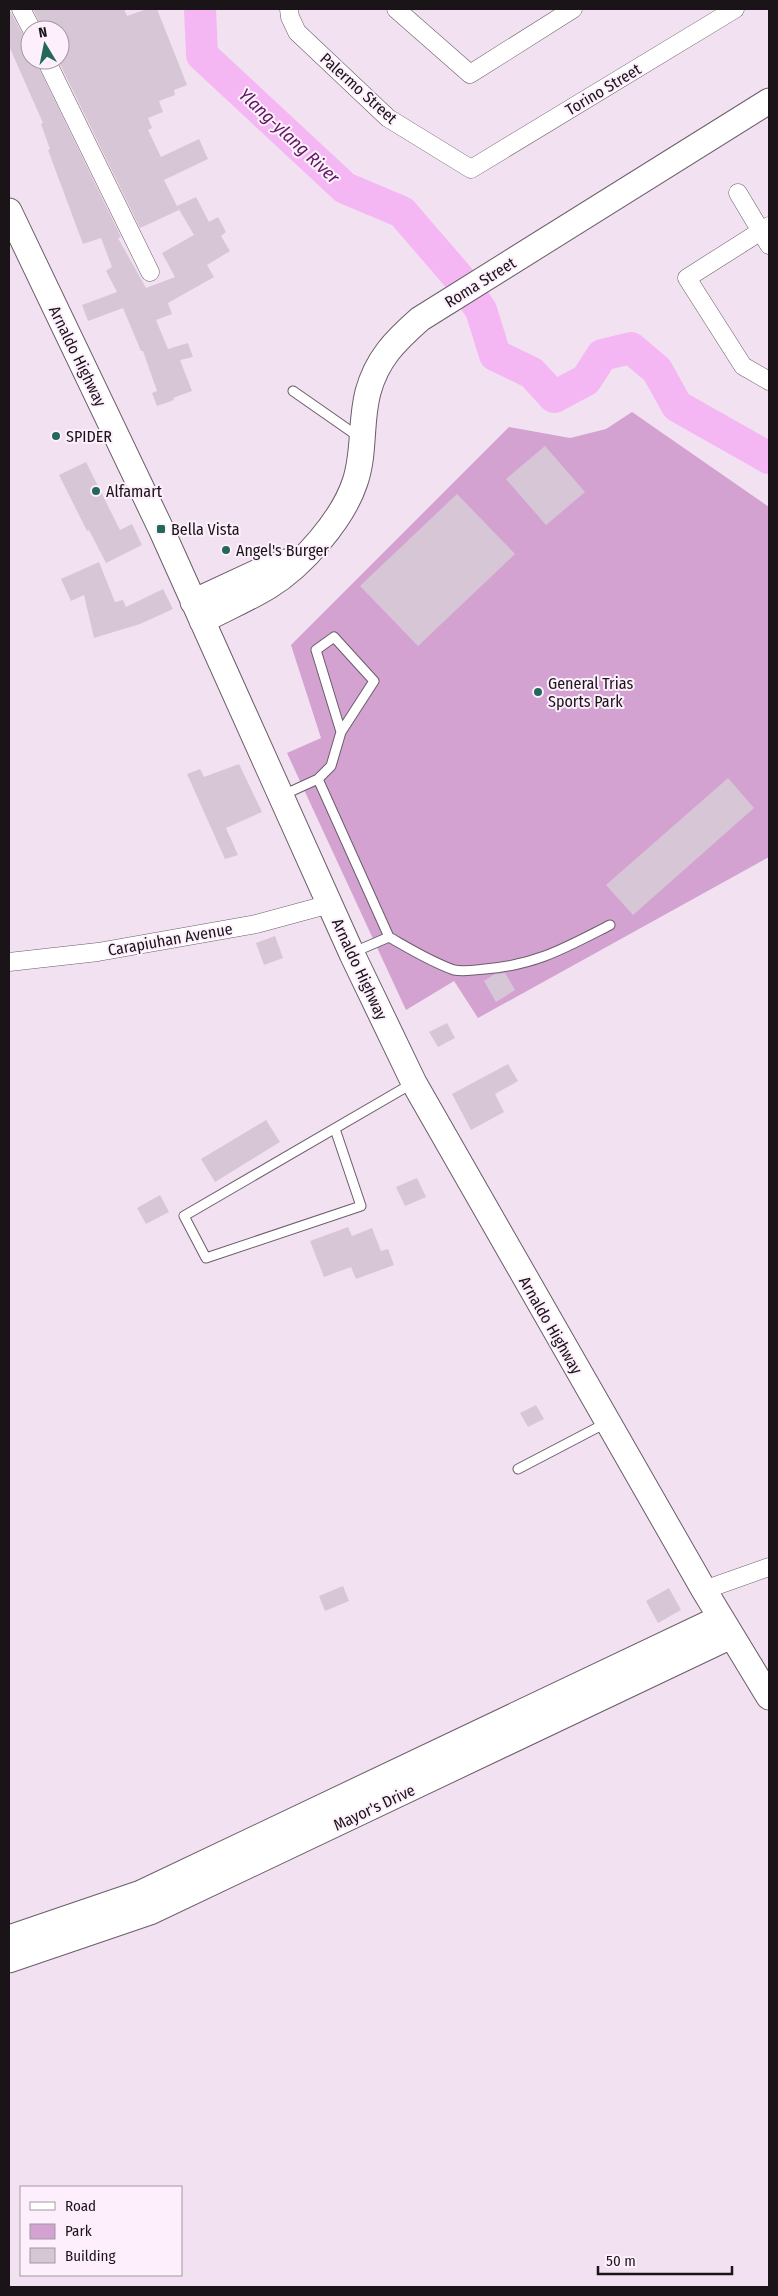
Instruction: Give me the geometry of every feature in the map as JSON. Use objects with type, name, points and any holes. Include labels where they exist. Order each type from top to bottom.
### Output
[{"type":"street","name":"Palermo Street","points":[[289,9],[290,17],[297,32],[388,118],[471,169]]},
{"type":"street","points":[[401,10],[470,74],[573,9]]},
{"type":"street","name":"Torino Street","points":[[471,169],[735,9]]},
{"type":"street","points":[[51,70],[150,272]]},
{"type":"street","name":"Roma Street","points":[[197,611],[270,585],[306,555],[326,534],[355,484],[361,458],[368,393],[378,365],[395,341],[420,320],[443,305],[769,101]]},
{"type":"street","points":[[738,193],[766,234],[687,278],[743,366],[769,381]]},
{"type":"street","name":"Arnaldo Highway","points":[[9,211],[161,529],[352,954],[414,1083],[704,1590],[769,1697]]},
{"type":"street","name":"Carapiuhan Avenue","points":[[9,962],[98,952],[256,924],[330,904]]},
{"type":"street","points":[[704,1590],[769,1567]]},
{"type":"street","name":"Mayor's Drive","points":[[9,1960],[150,1912],[258,1850],[726,1627]]},
{"type":"street","name":"Mayor's Drive","points":[[9,1938],[258,1850]]},
{"type":"lane","points":[[293,390],[363,440]]},
{"type":"lane","points":[[282,795],[318,779],[332,766],[341,732],[374,681],[334,637],[316,650],[341,732]]},
{"type":"lane","points":[[318,779],[389,937],[426,958],[455,970],[471,970],[532,962],[560,951],[610,925]]},
{"type":"lane","points":[[352,954],[389,937]]},
{"type":"lane","points":[[335,1129],[360,1206],[206,1258],[184,1216],[414,1083]]},
{"type":"lane","points":[[518,1469],[607,1422]]},
{"type":"green space","name":"General Trias Sports Park","points":[[632,412],[769,507],[769,857],[478,1018],[454,981],[406,1010],[287,753],[321,738],[291,645],[509,427],[570,438],[606,429]]},
{"type":"building","points":[[9,9],[20,29],[20,70],[40,70],[121,237],[118,238],[146,288],[175,277],[162,253],[194,235],[177,206],[196,197],[209,222],[218,217],[226,232],[221,236],[230,251],[207,265],[214,277],[168,303],[172,314],[156,320],[168,349],[188,343],[193,357],[180,360],[192,391],[173,398],[174,400],[157,406],[152,393],[157,391],[143,351],[141,351],[123,308],[88,321],[82,305],[117,292],[106,271],[112,267],[101,238],[83,244],[48,150],[50,149],[41,124],[43,123],[9,46]]},
{"type":"building","points":[[33,9],[124,9],[127,16],[147,9],[157,9],[187,85],[174,90],[175,95],[159,101],[163,112],[148,118],[152,128],[148,130],[161,157],[199,139],[208,159],[164,180],[179,210],[140,228],[63,70],[70,70],[70,20],[38,20]]},
{"type":"building","points":[[545,446],[585,492],[546,525],[506,479]]},
{"type":"building","points":[[86,462],[120,530],[132,524],[142,545],[106,563],[89,530],[87,531],[59,475]]},
{"type":"building","points":[[457,494],[515,554],[418,646],[360,586]]},
{"type":"building","points":[[99,562],[115,602],[123,600],[126,607],[163,589],[173,609],[140,624],[94,638],[84,595],[71,601],[61,579]]},
{"type":"building","points":[[239,764],[262,812],[226,828],[238,855],[225,859],[187,774],[200,769],[204,777]]},
{"type":"building","points":[[728,778],[754,808],[633,915],[606,885]]},
{"type":"building","points":[[275,936],[283,958],[264,965],[256,943]]},
{"type":"building","points":[[505,973],[515,990],[496,1002],[484,981],[495,974]]},
{"type":"building","points":[[447,1023],[455,1038],[438,1047],[429,1032]]},
{"type":"building","points":[[508,1064],[518,1081],[495,1094],[504,1112],[471,1130],[452,1094]]},
{"type":"building","points":[[266,1120],[280,1142],[215,1182],[201,1159]]},
{"type":"building","points":[[417,1178],[426,1197],[405,1206],[396,1187]]},
{"type":"building","points":[[160,1195],[169,1212],[146,1224],[137,1208]]},
{"type":"building","points":[[348,1227],[352,1236],[372,1228],[381,1251],[388,1249],[394,1265],[356,1279],[351,1267],[324,1277],[310,1241]]},
{"type":"building","points":[[536,1405],[544,1419],[528,1427],[520,1413]]},
{"type":"building","points":[[343,1586],[349,1601],[325,1611],[319,1596]]},
{"type":"building","points":[[669,1588],[681,1610],[658,1623],[646,1601]]},
{"type":"waterway","name":"Ylang-ylang River","points":[[200,9],[202,55],[345,188],[402,212],[459,278],[481,310],[495,355],[532,373],[554,397],[586,380],[602,355],[631,348],[657,370],[677,406],[769,458]]},
{"type":"place","name":"SPIDER","points":[[56,436]]},
{"type":"place","name":"Alfamart","points":[[96,491]]},
{"type":"place","name":"Bella Vista","points":[[161,529]]},
{"type":"place","name":"Angel's Burger","points":[[226,550]]},
{"type":"place","name":"General Trias Sports Park","points":[[538,692]]}]
